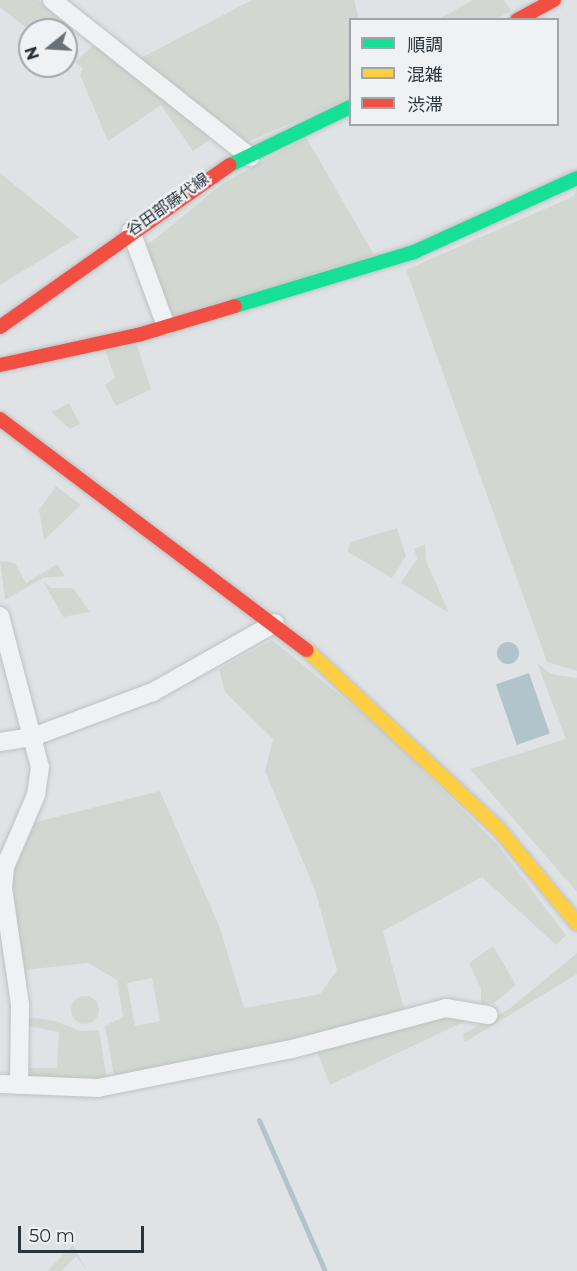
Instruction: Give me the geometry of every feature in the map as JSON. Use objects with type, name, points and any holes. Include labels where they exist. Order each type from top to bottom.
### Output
[{"type":"street","points":[[52,0],[250,158]]},
{"type":"street","points":[[521,18],[554,0]]},
{"type":"street","name":"谷田部藤代線","points":[[0,327],[214,173],[250,158],[349,108]]},
{"type":"street","points":[[0,365],[166,326],[414,252],[577,178]]},
{"type":"street","points":[[131,231],[166,326]]},
{"type":"street","points":[[1,422],[275,623],[429,758],[498,828],[577,922]]},
{"type":"street","points":[[0,615],[40,767],[36,795],[5,867],[3,888],[20,1005],[19,1085]]},
{"type":"street","points":[[0,742],[33,737],[153,692],[275,623]]},
{"type":"street","points":[[0,1084],[98,1088],[292,1049],[446,1008],[488,1015]]},
{"type":"shaded area","points":[[0,0],[38,0],[61,18],[18,18],[18,21],[0,7]]},
{"type":"shaded area","points":[[252,0],[354,0],[359,18],[349,18],[349,98],[247,142],[139,59]]},
{"type":"shaded area","points":[[473,0],[504,0],[511,11],[498,18],[441,18]]},
{"type":"shaded area","points":[[95,44],[213,137],[193,151],[161,105],[108,141],[80,75],[83,69],[78,65],[78,59]]},
{"type":"shaded area","points":[[306,137],[374,255],[173,317],[145,247],[222,184]]},
{"type":"shaded area","points":[[0,173],[79,237],[0,285]]},
{"type":"shaded area","points":[[577,187],[577,671],[547,662],[406,270],[574,196]]},
{"type":"shaded area","points":[[137,345],[151,389],[116,406],[105,385],[115,378],[105,350]]},
{"type":"shaded area","points":[[69,403],[80,424],[70,429],[51,412]]},
{"type":"shaded area","points":[[56,486],[81,505],[44,540],[39,510]]},
{"type":"shaded area","points":[[397,528],[406,556],[392,578],[347,551],[351,542]]},
{"type":"shaded area","points":[[425,544],[426,561],[449,613],[401,583],[417,559],[414,549]]},
{"type":"shaded area","points":[[0,561],[15,563],[26,583],[57,564],[65,576],[43,578],[5,600]]},
{"type":"shaded area","points":[[43,581],[51,588],[73,588],[90,612],[63,617]]},
{"type":"shaded area","points":[[272,640],[378,726],[496,843],[566,935],[556,945],[482,877],[383,931],[404,1009],[292,1042],[114,1076],[105,1026],[123,1017],[117,980],[88,963],[25,970],[11,877],[36,822],[160,791],[220,928],[244,1008],[320,994],[337,970],[315,890],[265,771],[273,739],[225,692],[219,669]],"holes":[[[152,978],[160,1021],[135,1026],[127,983]]]},
{"type":"shaded area","points":[[504,642],[512,642],[519,649],[519,657],[512,664],[504,664],[497,657],[497,649]]},
{"type":"shaded area","points":[[537,663],[551,674],[577,678],[577,892],[470,769],[566,739]]},
{"type":"shaded area","points":[[529,673],[550,734],[517,745],[496,684]]},
{"type":"shaded area","points":[[493,946],[516,985],[494,1003],[481,1004],[481,989],[469,963]]},
{"type":"shaded area","points":[[577,953],[577,974],[465,1042],[463,1034],[509,1009]]},
{"type":"shaded area","points":[[85,996],[95,1000],[99,1010],[95,1020],[85,1024],[75,1020],[71,1010],[75,1000]]},
{"type":"shaded area","points":[[27,1017],[56,1021],[80,1031],[99,1030],[107,1080],[31,1082],[26,1075]],"holes":[[[27,1026],[59,1032],[57,1068],[29,1068]]]},
{"type":"shaded area","points":[[442,1017],[472,1018],[330,1085],[317,1051]]},
{"type":"shaded area","points":[[73,1245],[87,1271],[76,1256],[61,1271],[47,1271]]},
{"type":"waterway","points":[[259,1120],[325,1271]]},
{"type":"traffic: fast","points":[[230,165],[349,107]]},
{"type":"traffic: fast","points":[[235,306],[414,252],[577,178]]},
{"type":"traffic: slow","points":[[307,650],[498,828],[577,923]]},
{"type":"traffic: jam","points":[[521,18],[554,0]]},
{"type":"traffic: jam","points":[[0,327],[230,165]]},
{"type":"traffic: jam","points":[[0,365],[138,335],[235,306]]},
{"type":"traffic: jam","points":[[0,419],[307,650]]}]
